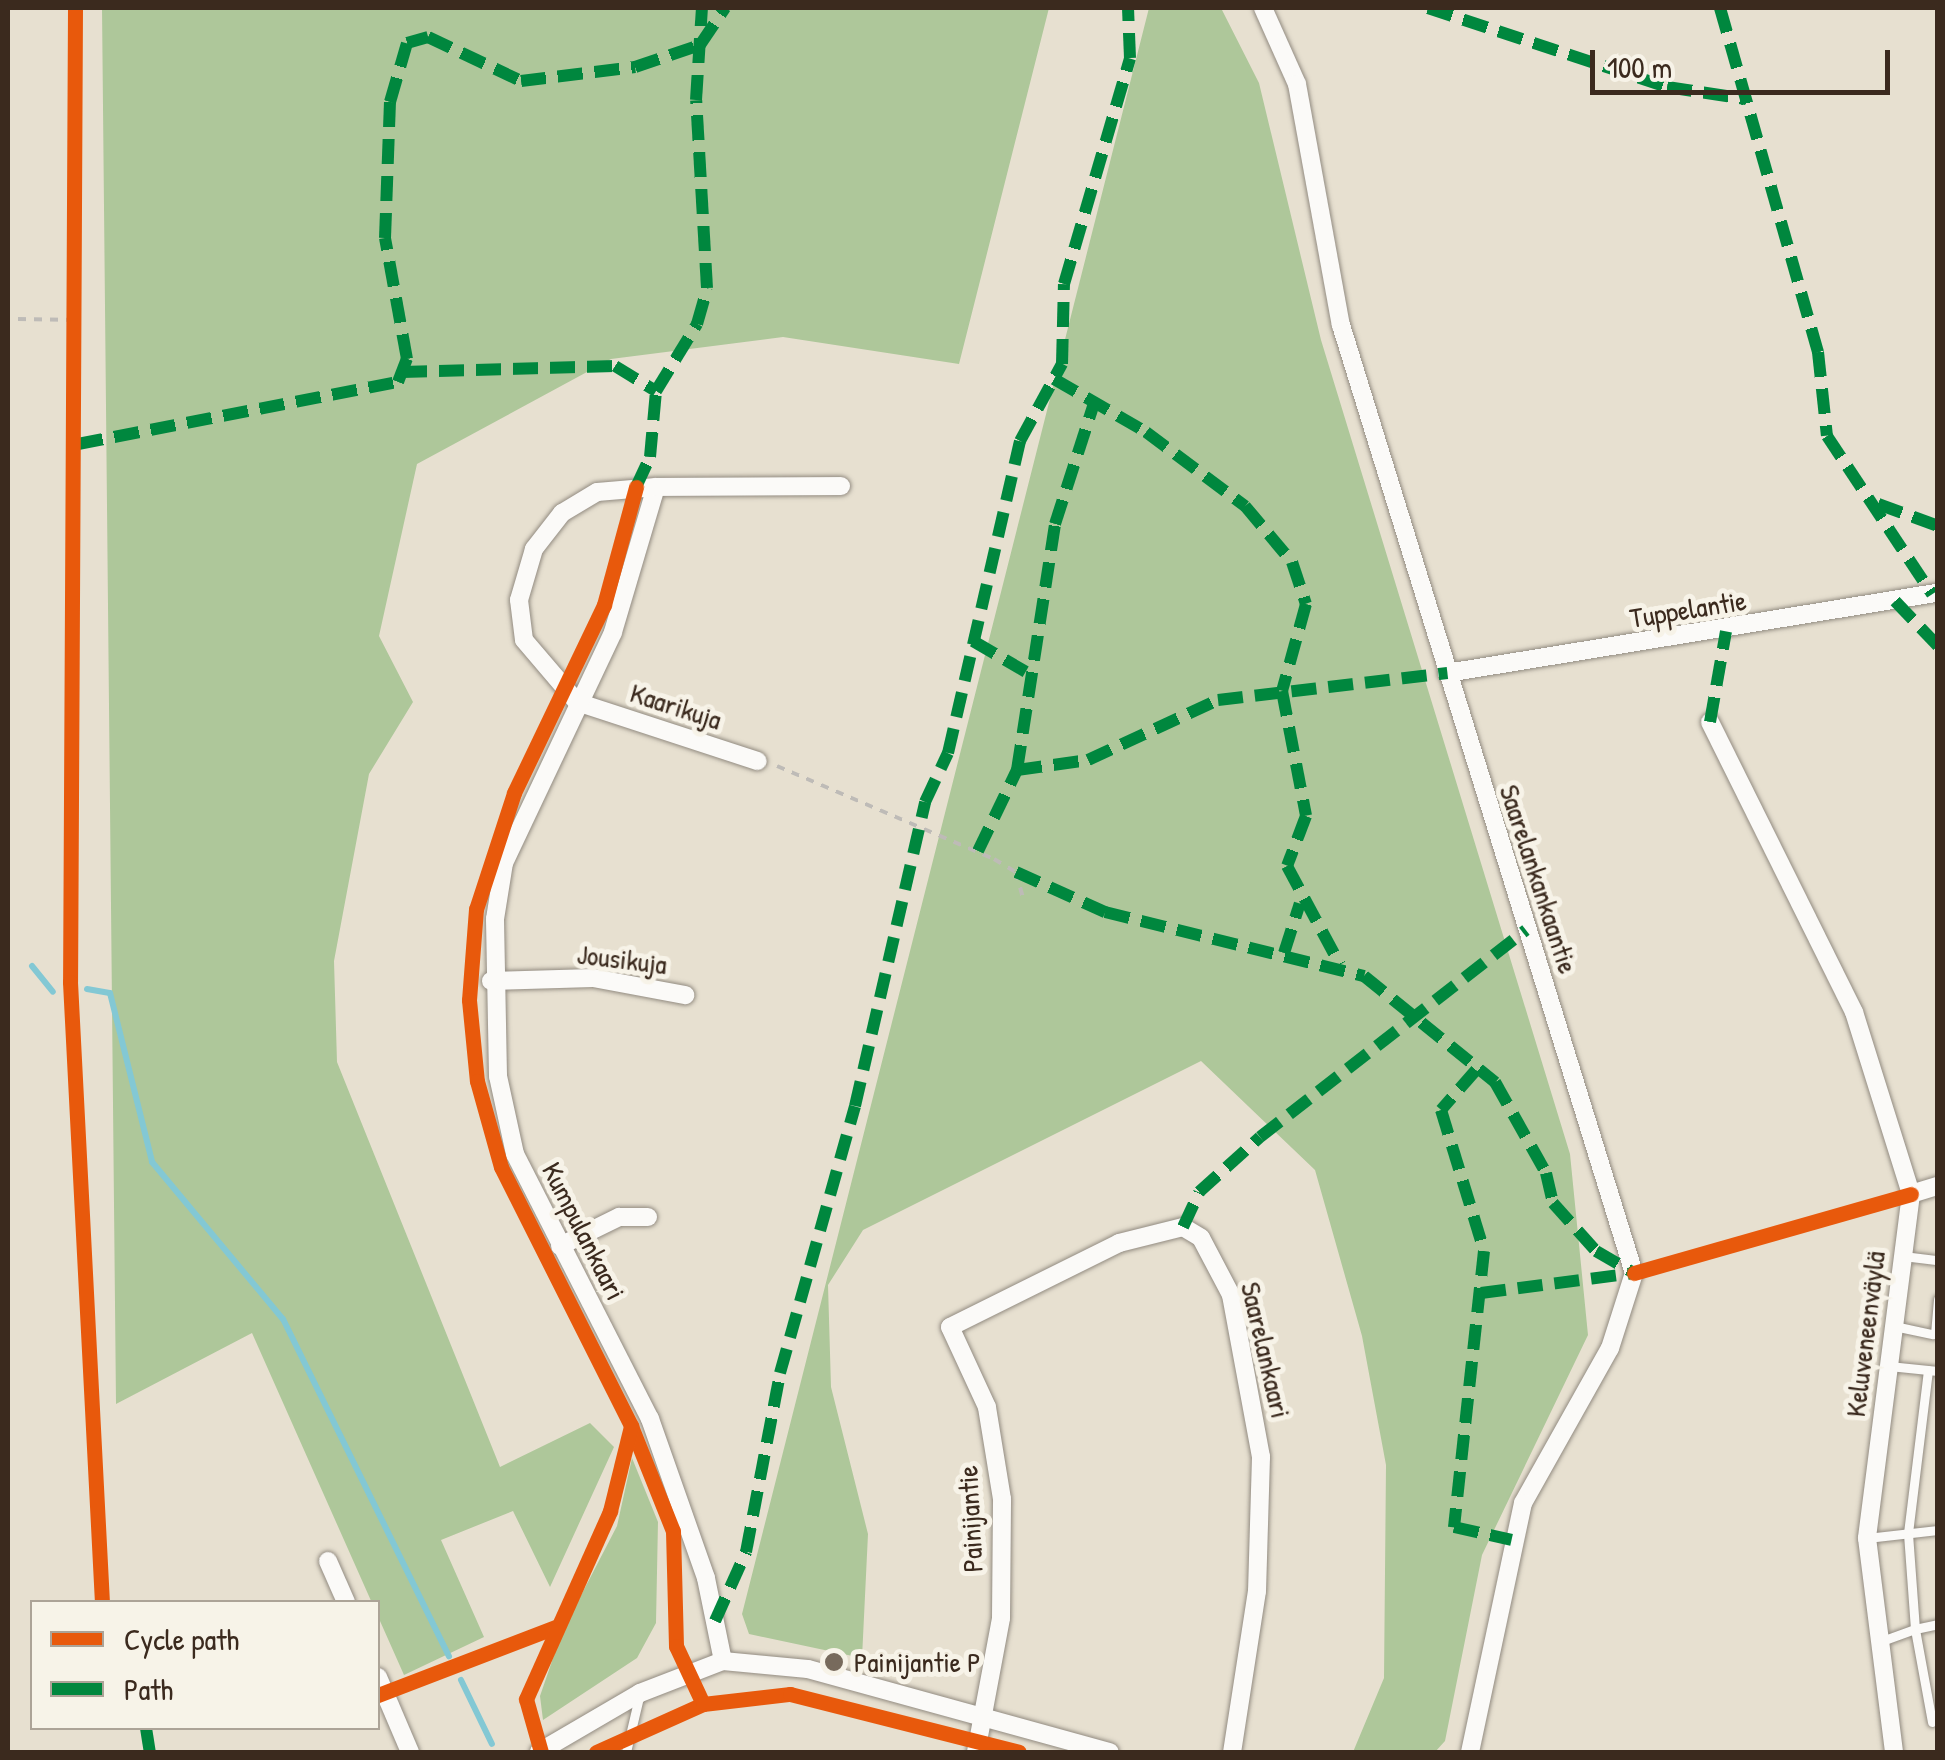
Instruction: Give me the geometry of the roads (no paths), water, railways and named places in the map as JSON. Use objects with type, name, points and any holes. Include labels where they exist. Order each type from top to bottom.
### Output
[{"type":"street","name":"Saarelankankaantie","points":[[1264,8],[1297,84],[1341,324],[1634,1273],[1610,1348],[1523,1503],[1470,1752]]},
{"type":"street","points":[[577,702],[524,640],[519,600],[534,548],[562,514],[596,492],[656,487],[841,486]]},
{"type":"street","name":"Kumpulankaari","points":[[656,487],[613,632],[504,863],[491,981],[515,1154],[650,1419],[706,1578],[723,1661]]},
{"type":"street","name":"Tuppelantie","points":[[1447,673],[1938,593]]},
{"type":"street","name":"Kaarikuja","points":[[577,702],[758,761]]},
{"type":"street","name":"Keluveneenväylä","points":[[1710,722],[1854,1012],[1911,1194],[1867,1538],[1877,1643],[1894,1752]]},
{"type":"street","name":"Jousikuja","points":[[491,981],[593,978],[685,995]]},
{"type":"street","points":[[1911,1194],[1938,1186]]},
{"type":"street","points":[[560,1246],[619,1217],[648,1217]]},
{"type":"street","name":"Saarelankaari","points":[[950,1327],[1119,1243],[1183,1227],[1201,1238],[1231,1296],[1261,1456],[1257,1592],[1232,1752]]},
{"type":"street","name":"Painijantie","points":[[950,1327],[988,1407],[1002,1500],[1001,1618],[976,1752]]},
{"type":"street","points":[[328,1560],[345,1600]]},
{"type":"street","points":[[539,1752],[640,1694],[723,1661],[808,1669],[1110,1752]]},
{"type":"street","points":[[380,1682],[410,1752]]},
{"type":"street","points":[[568,1736],[578,1752]]},
{"type":"lane","points":[[1903,1256],[1938,1260]]},
{"type":"lane","points":[[1894,1326],[1935,1334],[1938,1299]]},
{"type":"lane","points":[[1889,1366],[1933,1371],[1908,1533],[1915,1629],[1932,1722]]},
{"type":"lane","points":[[1867,1538],[1938,1530]]},
{"type":"lane","points":[[1877,1643],[1938,1624]]},
{"type":"lane","points":[[626,1752],[640,1694]]},
{"type":"waterway","points":[[32,966],[53,992]]},
{"type":"waterway","points":[[87,989],[110,993],[152,1162],[283,1319],[449,1656]]},
{"type":"waterway","points":[[461,1680],[492,1744]]},
{"type":"place","name":"Painijantie P","points":[[834,1662]]}]
